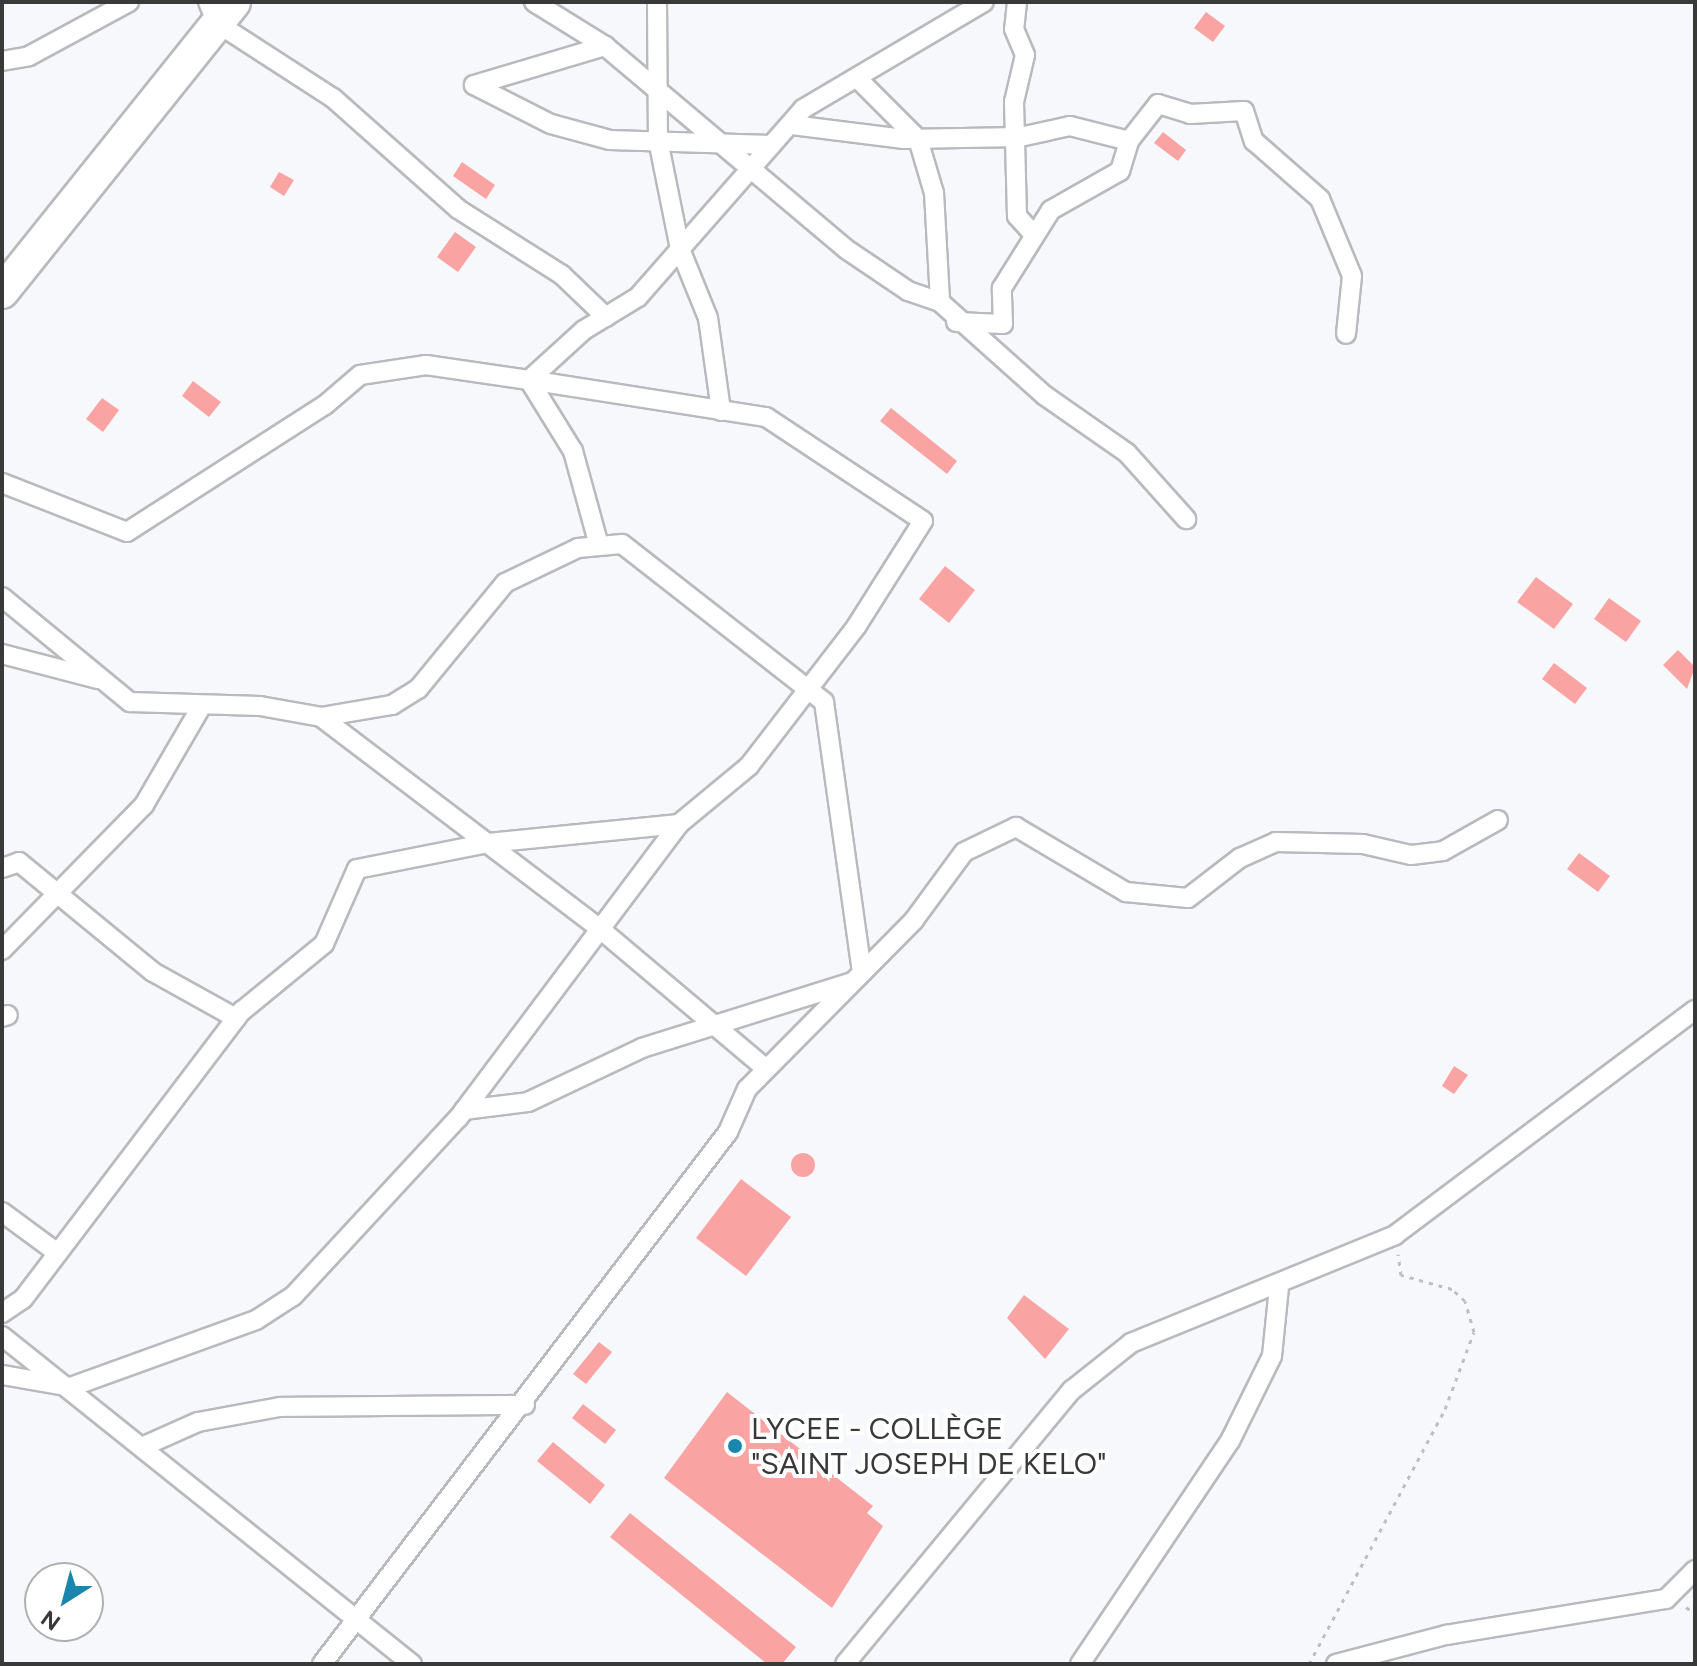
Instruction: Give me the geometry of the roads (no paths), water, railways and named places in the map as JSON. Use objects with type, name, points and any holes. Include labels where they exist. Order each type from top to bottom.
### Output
[{"type":"highway","points":[[2,292],[220,9]]},
{"type":"street","points":[[2,61],[29,56],[129,2]]},
{"type":"street","points":[[534,2],[605,46],[654,93],[749,174],[908,291],[940,302]]},
{"type":"street","points":[[657,2],[654,93],[658,140],[680,249],[708,318],[721,411]]},
{"type":"street","points":[[529,380],[606,317],[638,297],[803,109],[984,2]]},
{"type":"street","points":[[1017,2],[1014,29],[1025,55],[1014,102],[1020,137],[1017,216],[1034,235]]},
{"type":"street","points":[[220,9],[333,98],[458,209],[562,275],[606,317]]},
{"type":"street","points":[[605,46],[474,85],[551,124],[610,140],[771,145]]},
{"type":"street","points":[[858,79],[918,139],[934,193],[940,302],[955,322],[1127,453],[1186,519]]},
{"type":"street","points":[[955,322],[1003,324],[1002,288],[1051,210],[1120,171],[1129,141],[1158,104],[1190,114],[1244,111],[1254,141],[1320,199],[1352,276],[1346,334]]},
{"type":"street","points":[[792,125],[918,139],[1020,137],[1070,126],[1129,141]]},
{"type":"street","points":[[2,483],[127,532],[325,405],[360,375],[426,365],[766,417],[923,521],[809,689],[749,766],[679,824],[464,1110],[293,1296],[256,1320],[71,1387],[2,1375]]},
{"type":"street","points":[[529,380],[573,451],[598,542]]},
{"type":"street","points":[[321,717],[392,705],[418,689],[505,583],[598,542],[622,544],[824,702],[856,977]]},
{"type":"street","points":[[2,597],[130,702],[301,709],[321,717],[600,929],[765,1068]]},
{"type":"street","points":[[2,654],[104,681]]},
{"type":"street","points":[[2,950],[144,805],[201,707]]},
{"type":"street","points":[[322,1664],[525,1405],[728,1132],[765,1068],[914,920],[964,852],[1016,827],[1126,892],[1158,899],[1188,898],[1240,858],[1276,842],[1363,844],[1411,855],[1443,851],[1498,820]]},
{"type":"street","points":[[2,1313],[23,1299],[236,1018],[324,944],[357,869],[488,843],[679,824]]},
{"type":"street","points":[[2,868],[19,862],[153,972],[236,1018]]},
{"type":"street","points":[[464,1110],[528,1102],[712,1023],[856,977]]},
{"type":"street","points":[[845,1664],[1072,1390],[1131,1343],[1279,1287],[1395,1235],[1695,1010]]},
{"type":"street","points":[[2,1212],[56,1252]]},
{"type":"street","points":[[1080,1664],[1230,1441],[1272,1356],[1279,1287]]},
{"type":"street","points":[[2,1336],[71,1387],[412,1664]]},
{"type":"street","points":[[144,1446],[198,1422],[280,1407],[525,1405]]},
{"type":"street","points":[[1336,1664],[1446,1635],[1540,1626],[1666,1599],[1695,1570]]},
{"type":"place","name":"LYCEE - COLLÈGE \"SAINT JOSEPH DE KELO\"","points":[[735,1446]]}]
